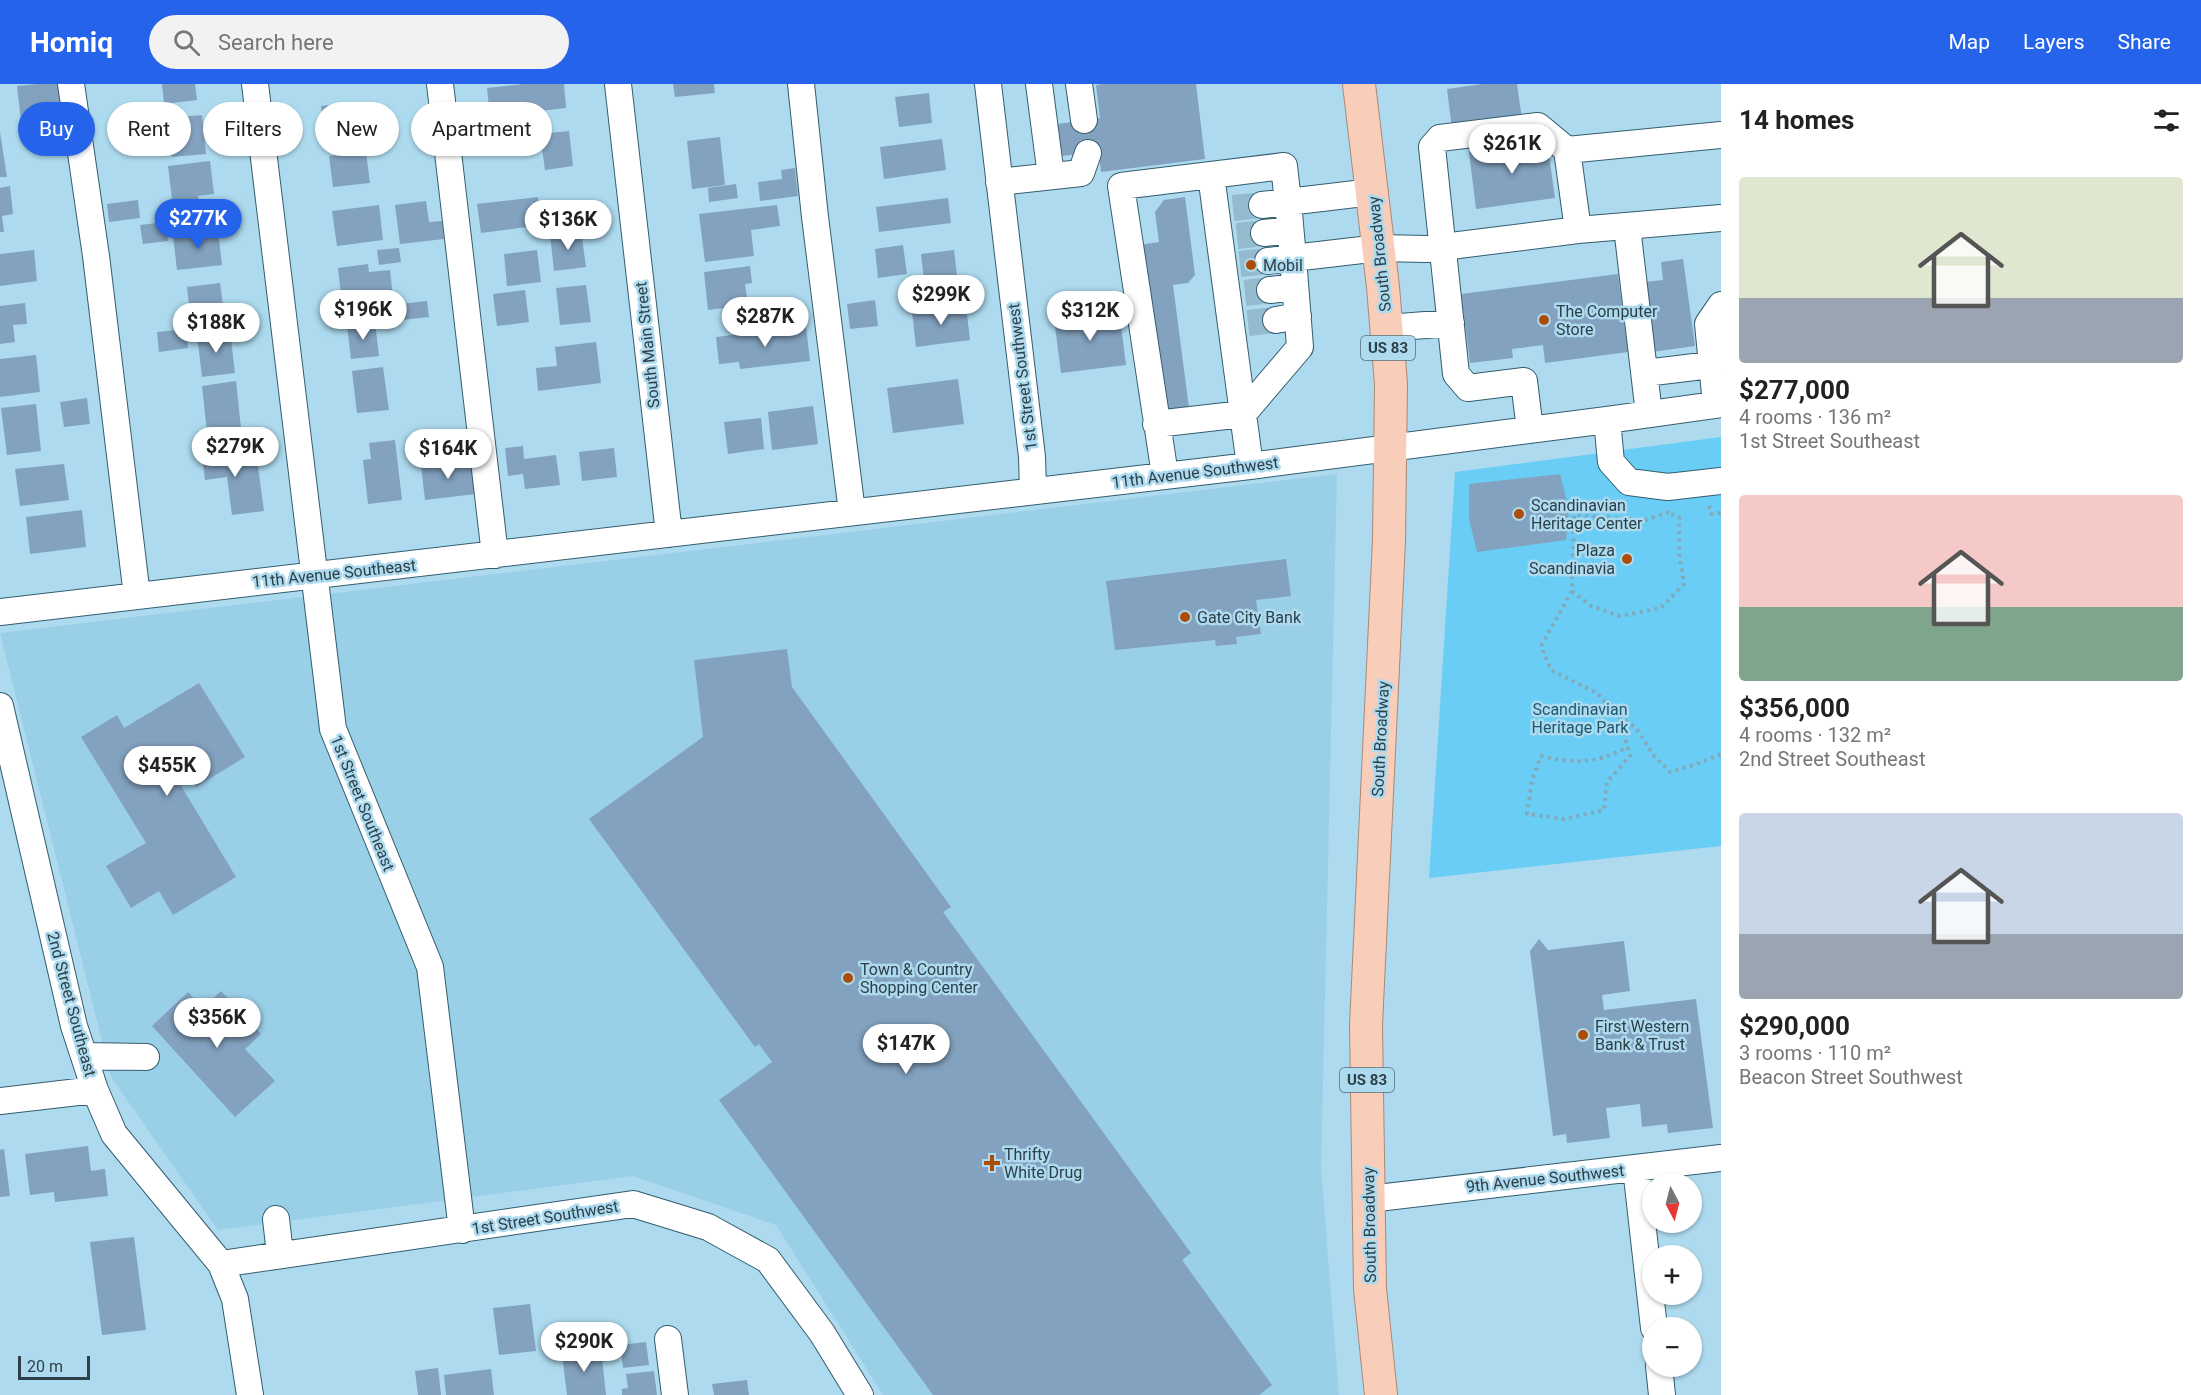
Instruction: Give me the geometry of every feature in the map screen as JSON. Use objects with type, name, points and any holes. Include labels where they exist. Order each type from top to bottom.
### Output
[{"type":"main road","name":"South Broadway","points":[[1359,84],[1379,248],[1391,384],[1389,540],[1366,1025],[1370,1289],[1381,1395]]},
{"type":"street","points":[[71,84],[96,256],[136,596]]},
{"type":"street","name":"1st Street Southeast","points":[[255,84],[333,729],[430,967],[462,1230]]},
{"type":"street","points":[[440,84],[495,555]]},
{"type":"street","name":"South Main Street","points":[[618,84],[669,534]]},
{"type":"street","points":[[801,84],[815,217],[852,512]]},
{"type":"street","name":"1st Street Southwest","points":[[988,84],[1032,457],[1033,490]]},
{"type":"street","points":[[1039,84],[1051,176]]},
{"type":"street","points":[[1079,84],[1084,120]]},
{"type":"street","points":[[1530,430],[1524,381],[1468,388],[1456,374],[1432,147],[1440,138],[1538,126],[1567,150],[1578,230]]},
{"type":"street","points":[[1567,150],[1721,135]]},
{"type":"street","points":[[999,182],[1082,173],[1088,153]]},
{"type":"street","points":[[1156,424],[1243,414],[1300,347],[1287,318],[1295,287],[1280,259],[1290,230],[1284,166],[1121,186],[1156,424],[1165,475]]},
{"type":"street","points":[[1210,175],[1224,209],[1236,294],[1243,414],[1250,466]]},
{"type":"street","points":[[1262,205],[1372,192]]},
{"type":"street","points":[[1280,259],[1379,248],[1427,249],[1578,230],[1721,218]]},
{"type":"street","points":[[1627,227],[1649,414]]},
{"type":"street","points":[[1264,233],[1290,230]]},
{"type":"street","points":[[1270,290],[1295,287]]},
{"type":"street","points":[[1718,404],[1711,365],[1708,324],[1721,305]]},
{"type":"street","points":[[1387,328],[1451,323]]},
{"type":"street","points":[[1645,373],[1711,365]]},
{"type":"street","name":"11th Avenue Southwest","points":[[669,534],[1250,466],[1718,404]]},
{"type":"street","points":[[1607,420],[1611,462],[1629,482],[1668,487],[1721,481]]},
{"type":"street","name":"11th Avenue Southeast","points":[[0,612],[669,534]]},
{"type":"street","name":"2nd Street Southeast","points":[[0,706],[72,1017],[95,1090],[114,1134],[222,1264]]},
{"type":"street","points":[[84,1056],[146,1057]]},
{"type":"street","points":[[0,1101],[95,1090]]},
{"type":"street","name":"9th Avenue Southwest","points":[[1368,1199],[1721,1158]]},
{"type":"street","points":[[1636,1168],[1653,1317]]},
{"type":"street","name":"1st Street Southwest","points":[[222,1264],[633,1203],[708,1227],[768,1260],[822,1333],[860,1395]]},
{"type":"street","points":[[276,1219],[280,1254]]},
{"type":"street","points":[[222,1264],[234,1299],[250,1395]]},
{"type":"street","points":[[668,1339],[675,1395]]},
{"type":"street","points":[[1660,1377],[1662,1395]]},
{"type":"path","points":[[1709,504],[1711,514],[1721,513]]},
{"type":"path","points":[[1674,508],[1668,513],[1645,520],[1574,515],[1572,591],[1541,646],[1551,670],[1597,693],[1620,717],[1636,728],[1654,756],[1670,772],[1721,754]]},
{"type":"path","points":[[1572,591],[1591,606],[1620,616],[1661,608],[1684,584],[1679,553],[1679,517],[1668,513]]},
{"type":"path","points":[[1620,717],[1628,747],[1630,756],[1607,782],[1604,810],[1564,819],[1527,814],[1532,780],[1541,756],[1571,763],[1608,758],[1628,747]]},
{"type":"shaded area","points":[[1337,474],[1321,1168],[1339,1395],[883,1395],[776,1225],[633,1176],[218,1230],[111,1077],[0,633]]},
{"type":"green space","name":"Scandinavian Heritage Park","points":[[1721,437],[1721,846],[1429,878],[1455,472]]},
{"type":"building","points":[[64,84],[66,102],[19,102],[17,86]]},
{"type":"building","points":[[162,84],[195,84],[197,100],[164,102]]},
{"type":"building","points":[[523,84],[564,84],[566,108],[552,110],[552,102],[488,102],[487,88]]},
{"type":"building","points":[[673,84],[714,84],[715,93],[675,97]]},
{"type":"building","points":[[1196,84],[1205,159],[1101,172],[1099,151],[1062,156],[1058,124],[1100,118],[1096,85]]},
{"type":"building","points":[[1482,84],[1517,84],[1522,119],[1452,129],[1447,89]]},
{"type":"building","points":[[929,93],[932,123],[899,127],[895,97]]},
{"type":"building","points":[[202,115],[203,154],[191,155],[191,116]]},
{"type":"building","points":[[569,131],[573,166],[545,170],[543,156],[552,156],[552,133]]},
{"type":"building","points":[[0,132],[7,177],[0,177]]},
{"type":"building","points":[[720,137],[725,185],[692,189],[687,141]]},
{"type":"building","points":[[942,139],[946,170],[884,179],[880,147]]},
{"type":"building","points":[[1547,141],[1555,198],[1476,209],[1469,152]]},
{"type":"building","points":[[329,156],[367,156],[370,183],[333,187]]},
{"type":"building","points":[[210,161],[214,194],[198,196],[200,212],[174,215],[168,166]]},
{"type":"building","points":[[795,168],[798,196],[760,201],[758,182],[782,179],[781,170]]},
{"type":"building","points":[[736,184],[738,198],[709,202],[708,188]]},
{"type":"building","points":[[10,186],[13,214],[2,216],[4,232],[0,232],[0,188]]},
{"type":"building","points":[[538,197],[542,225],[481,233],[477,204]]},
{"type":"building","points":[[1185,197],[1195,275],[1188,283],[1173,285],[1189,408],[1160,412],[1139,245],[1159,242],[1155,212],[1164,200]]},
{"type":"building","points":[[948,198],[951,223],[879,232],[876,207]]},
{"type":"building","points":[[138,200],[140,218],[109,222],[107,204]]},
{"type":"building","points":[[426,201],[429,222],[442,221],[444,239],[400,244],[395,205]]},
{"type":"building","points":[[379,205],[383,240],[337,246],[332,211]]},
{"type":"building","points":[[777,205],[780,226],[751,230],[754,256],[705,262],[699,214]]},
{"type":"building","points":[[165,222],[168,241],[143,244],[140,225]]},
{"type":"building","points":[[218,230],[222,265],[177,270],[173,235]]},
{"type":"building","points":[[581,230],[586,267],[554,271],[550,234]]},
{"type":"building","points":[[903,245],[907,274],[878,278],[875,249]]},
{"type":"building","points":[[399,248],[401,262],[379,265],[377,250]]},
{"type":"building","points":[[34,250],[37,281],[0,286],[0,254]]},
{"type":"building","points":[[537,250],[541,282],[507,286],[504,254]]},
{"type":"building","points":[[954,250],[958,284],[925,288],[921,254]]},
{"type":"building","points":[[1683,259],[1695,346],[1645,353],[1636,283],[1663,280],[1661,262]]},
{"type":"building","points":[[368,264],[369,272],[390,270],[393,298],[342,304],[338,268]]},
{"type":"building","points":[[750,266],[752,283],[745,284],[748,305],[708,310],[704,272]]},
{"type":"building","name":"The Computer Store","points":[[1618,274],[1628,352],[1545,363],[1543,345],[1512,349],[1513,358],[1470,363],[1461,294]]},
{"type":"building","points":[[220,283],[225,320],[191,324],[187,287]]},
{"type":"building","points":[[586,285],[591,322],[560,325],[556,288]]},
{"type":"building","points":[[525,290],[529,322],[497,326],[493,294]]},
{"type":"building","points":[[875,300],[878,326],[850,329],[847,304]]},
{"type":"building","points":[[427,301],[429,317],[402,320],[400,304]]},
{"type":"building","points":[[25,303],[27,324],[13,325],[15,342],[0,344],[0,306]]},
{"type":"building","points":[[966,306],[970,340],[916,347],[912,312]]},
{"type":"building","points":[[1119,310],[1126,365],[1061,373],[1054,319]]},
{"type":"building","points":[[375,322],[379,356],[351,359],[347,326]]},
{"type":"building","points":[[806,326],[810,361],[740,369],[739,362],[719,364],[716,337]]},
{"type":"building","points":[[186,329],[188,348],[159,352],[157,332]]},
{"type":"building","points":[[230,331],[235,373],[202,377],[197,335]]},
{"type":"building","points":[[596,342],[601,383],[538,391],[536,368],[557,366],[555,347]]},
{"type":"building","points":[[36,355],[40,392],[0,397],[0,359]]},
{"type":"building","points":[[383,367],[389,410],[357,413],[352,371]]},
{"type":"building","points":[[958,379],[964,424],[893,433],[887,388]]},
{"type":"building","points":[[236,381],[241,428],[207,432],[202,386]]},
{"type":"building","points":[[87,398],[90,424],[64,427],[60,402]]},
{"type":"building","points":[[36,404],[41,451],[7,455],[1,408]]},
{"type":"building","points":[[813,406],[818,444],[772,450],[768,412]]},
{"type":"building","points":[[761,418],[764,449],[728,454],[724,422]]},
{"type":"building","points":[[395,440],[402,500],[368,504],[363,460],[371,459],[369,443]]},
{"type":"building","points":[[232,444],[234,462],[257,459],[264,511],[232,515],[227,477],[205,480],[201,448]]},
{"type":"building","points":[[523,446],[524,459],[556,455],[560,485],[525,489],[523,474],[508,476],[505,448]]},
{"type":"building","points":[[614,448],[617,477],[582,481],[579,452]]},
{"type":"building","points":[[472,460],[476,494],[425,500],[421,466]]},
{"type":"building","points":[[64,464],[69,500],[20,506],[15,469]]},
{"type":"building","name":"Scandinavian Heritage Center","points":[[1560,474],[1569,510],[1566,540],[1477,552],[1469,519],[1469,484]]},
{"type":"building","points":[[82,510],[86,547],[30,554],[26,517]]},
{"type":"building","name":"Gate City Bank","points":[[1286,559],[1291,596],[1256,600],[1261,634],[1236,637],[1237,644],[1216,646],[1215,640],[1115,650],[1106,581]]},
{"type":"building","name":"Town & Country Shopping Center","points":[[787,649],[792,687],[951,907],[943,912],[1191,1253],[1182,1260],[1272,1385],[1259,1395],[933,1395],[719,1100],[772,1062],[759,1044],[755,1047],[589,819],[703,737],[694,660]]},
{"type":"building","points":[[199,683],[245,757],[196,787],[175,753],[165,759],[236,877],[173,915],[159,891],[131,908],[106,866],[146,843],[81,737],[117,715],[124,728]]},
{"type":"building","points":[[1539,939],[1548,950],[1624,941],[1630,991],[1602,995],[1604,1010],[1696,999],[1713,1128],[1668,1133],[1667,1124],[1642,1127],[1640,1104],[1606,1108],[1610,1138],[1567,1143],[1566,1134],[1553,1136],[1530,951]]},
{"type":"building","points":[[221,991],[261,1034],[245,1049],[275,1081],[235,1117],[152,1026],[188,992],[203,1008]]},
{"type":"building","points":[[88,1146],[91,1171],[105,1169],[108,1196],[55,1202],[54,1192],[30,1195],[25,1154]]},
{"type":"building","points":[[4,1149],[10,1196],[0,1197],[0,1150]]},
{"type":"building","points":[[134,1237],[146,1330],[102,1335],[90,1242]]},
{"type":"building","points":[[530,1304],[536,1351],[499,1355],[493,1308]]},
{"type":"building","points":[[646,1342],[649,1365],[623,1368],[620,1345]]},
{"type":"building","points":[[601,1349],[606,1395],[567,1395],[562,1354]]},
{"type":"building","points":[[438,1368],[441,1395],[418,1395],[415,1371]]},
{"type":"building","points":[[491,1369],[494,1395],[446,1395],[444,1375]]},
{"type":"building","points":[[654,1371],[657,1395],[622,1395],[622,1389],[628,1388],[626,1374]]},
{"type":"building","points":[[747,1380],[749,1395],[714,1395],[712,1384]]},
{"type":"tunnel","points":[[1233,208],[1262,205]]},
{"type":"tunnel","points":[[1237,236],[1264,233]]},
{"type":"tunnel","points":[[1240,264],[1268,261]]},
{"type":"tunnel","points":[[1245,293],[1270,290]]},
{"type":"tunnel","points":[[1248,323],[1276,320]]},
{"type":"place","name":"Mobil","points":[[1251,265]]},
{"type":"place","name":"The Computer Store","points":[[1544,320]]},
{"type":"place","name":"Scandinavian Heritage Center","points":[[1519,514]]},
{"type":"place","name":"Plaza Scandinavia","points":[[1627,559]]},
{"type":"place","name":"Gate City Bank","points":[[1185,617]]},
{"type":"place","name":"Town & Country Shopping Center","points":[[848,978]]},
{"type":"place","name":"First Western Bank & Trust","points":[[1583,1035]]},
{"type":"place","name":"Thrifty White Drug","points":[[992,1163]]}]
